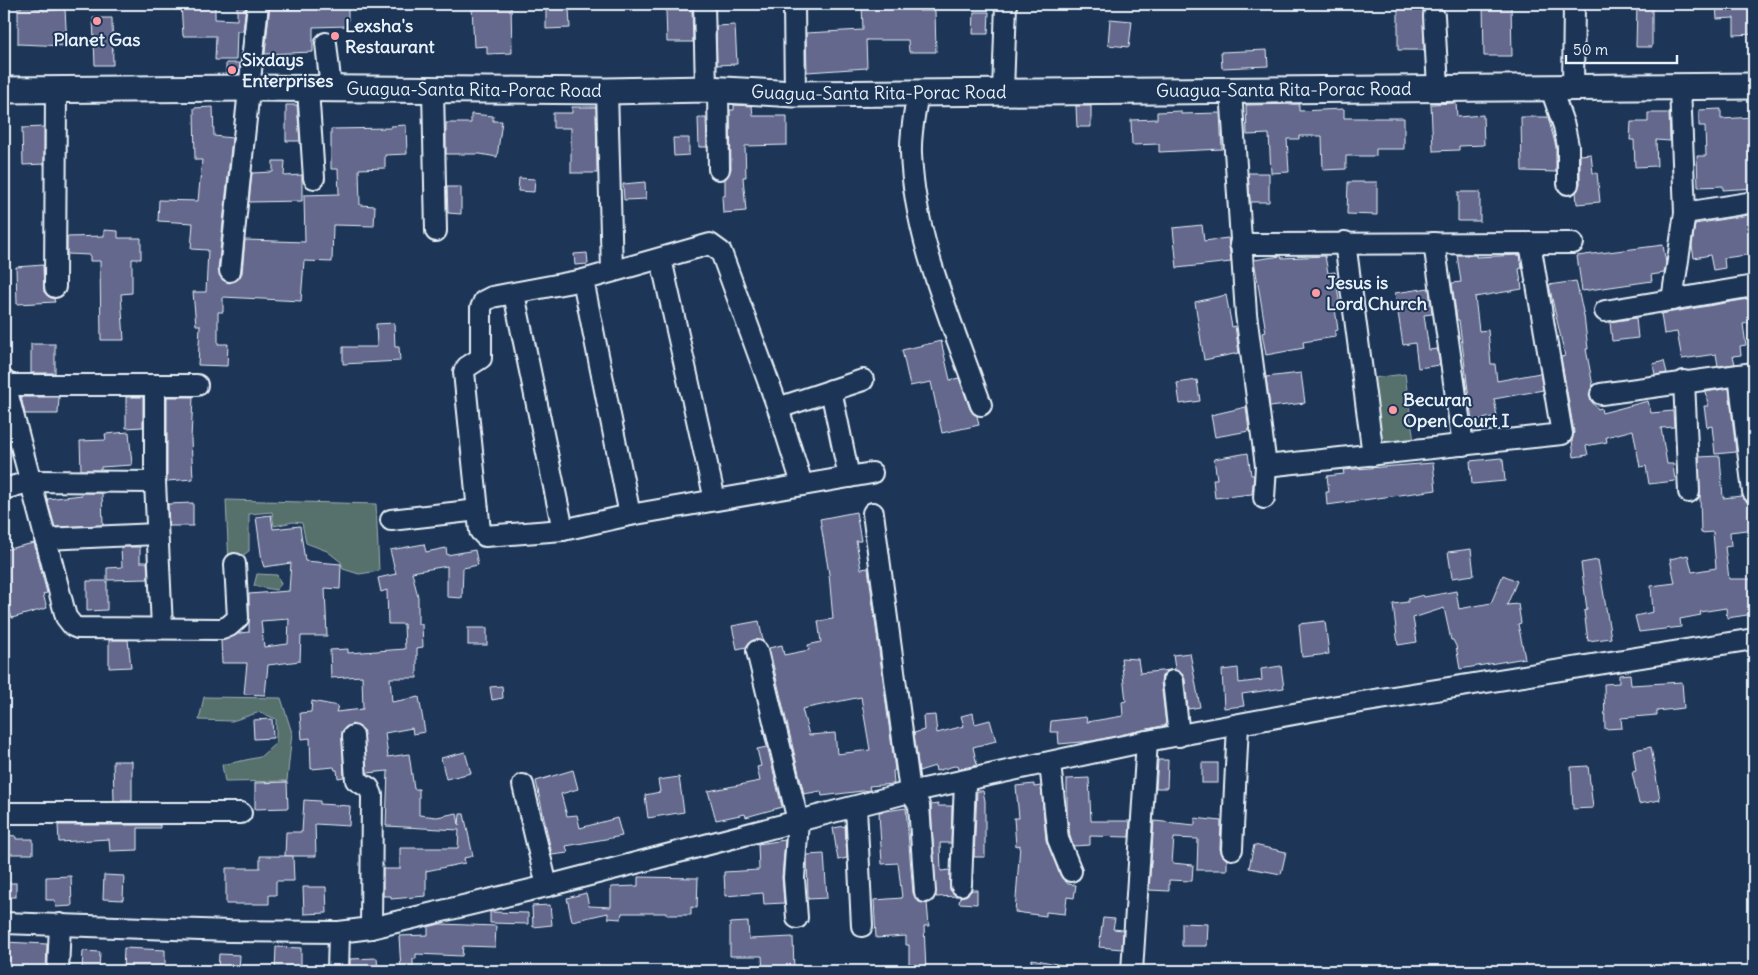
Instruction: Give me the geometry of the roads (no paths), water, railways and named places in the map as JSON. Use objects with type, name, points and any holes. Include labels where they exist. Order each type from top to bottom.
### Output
[{"type":"main road","name":"Guagua-Santa Rita-Porac Road","points":[[4,90],[250,88],[607,91],[712,89],[795,94],[1231,91],[1438,87],[1754,86]]},
{"type":"street","points":[[230,271],[258,4]]},
{"type":"street","points":[[704,4],[719,169]]},
{"type":"street","points":[[794,4],[795,94]]},
{"type":"street","points":[[1003,92],[1006,4]]},
{"type":"street","points":[[1568,184],[1568,146],[1564,126],[1561,87],[1574,4]]},
{"type":"street","points":[[1434,16],[1438,87]]},
{"type":"street","points":[[314,178],[319,89],[326,43]]},
{"type":"street","points":[[1672,300],[1686,213],[1680,87]]},
{"type":"street","points":[[55,287],[56,90]]},
{"type":"street","points":[[433,90],[436,231]]},
{"type":"street","points":[[607,91],[612,270]]},
{"type":"street","points":[[1231,91],[1246,314],[1266,466],[1264,498]]},
{"type":"street","points":[[918,92],[911,151],[914,185],[927,251],[981,405]]},
{"type":"street","points":[[1686,213],[1754,202]]},
{"type":"street","points":[[1345,242],[1373,455]]},
{"type":"street","points":[[1240,244],[1573,242]]},
{"type":"street","points":[[1434,243],[1464,445]]},
{"type":"street","points":[[1266,466],[1562,434],[1530,243]]},
{"type":"street","points":[[802,484],[778,408],[721,252],[710,244],[612,270],[582,280],[492,297],[484,301],[481,308],[481,358],[467,367],[464,372],[480,531],[485,536],[564,530],[802,484],[872,473]]},
{"type":"street","points":[[660,258],[716,500]]},
{"type":"street","points":[[582,280],[630,516]]},
{"type":"street","points":[[1605,311],[1754,286]]},
{"type":"street","points":[[514,294],[564,530]]},
{"type":"street","points":[[1601,394],[1684,381],[1746,374],[1753,492]]},
{"type":"street","points":[[778,408],[863,380]]},
{"type":"street","points":[[1684,381],[1689,492]]},
{"type":"street","points":[[197,384],[4,382],[32,481],[45,540],[66,618],[73,626],[78,628],[222,629],[238,618],[235,564]]},
{"type":"street","points":[[155,385],[157,534],[162,628]]},
{"type":"street","points":[[831,390],[849,476]]},
{"type":"street","points":[[4,489],[32,481],[156,482]]},
{"type":"street","points":[[391,520],[478,510]]},
{"type":"street","points":[[873,513],[910,792],[919,805],[925,892]]},
{"type":"street","points":[[45,540],[157,534]]},
{"type":"street","points":[[4,923],[229,931],[339,932],[371,928],[547,886],[910,792],[1147,742],[1366,701],[1754,639]]},
{"type":"street","points":[[757,651],[798,821],[794,878],[797,918]]},
{"type":"street","points":[[1173,681],[1179,736]]},
{"type":"street","points":[[1232,849],[1238,725]]},
{"type":"street","points":[[353,736],[356,780],[369,788],[372,795],[371,928]]},
{"type":"street","points":[[1132,971],[1147,742]]},
{"type":"street","points":[[1050,763],[1058,839],[1071,871]]},
{"type":"street","points":[[961,884],[965,781]]},
{"type":"street","points":[[523,786],[547,886]]},
{"type":"street","points":[[856,807],[862,926]]},
{"type":"street","points":[[4,813],[242,813]]},
{"type":"street","points":[[58,971],[60,924]]},
{"type":"street","points":[[338,971],[339,932]]},
{"type":"place","name":"Planet Gas","points":[[97,21]]},
{"type":"place","name":"Lexsha's Restaurant","points":[[335,36]]},
{"type":"place","name":"Sixdays Enterprises","points":[[232,70]]},
{"type":"place","name":"Jesus is Lord Church","points":[[1316,293]]},
{"type":"place","name":"Becuran Open Court I","points":[[1393,410]]}]
